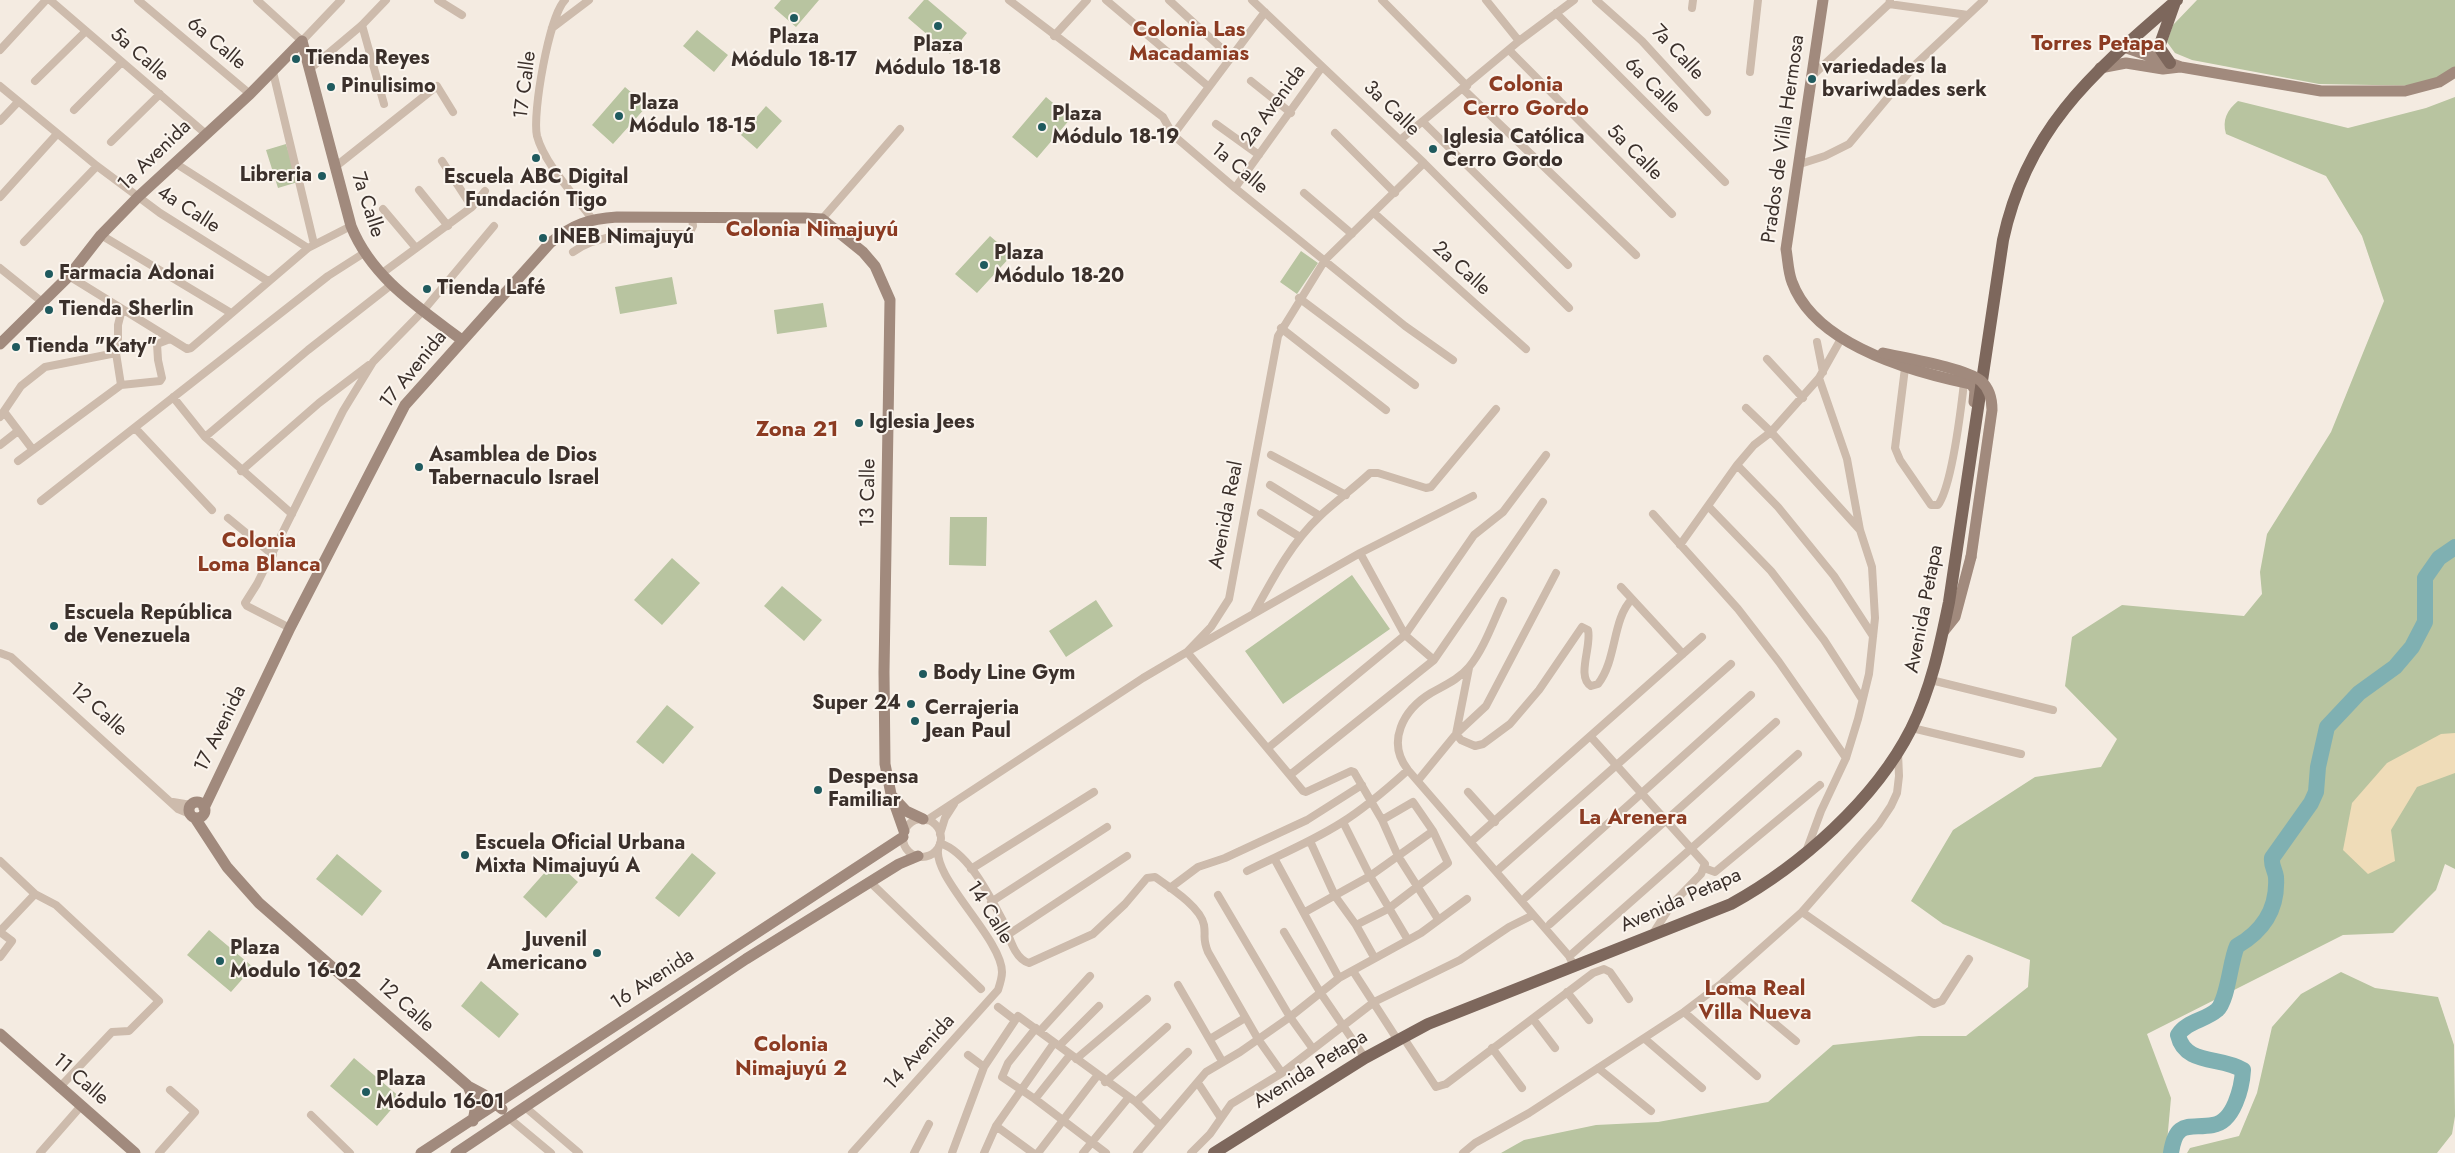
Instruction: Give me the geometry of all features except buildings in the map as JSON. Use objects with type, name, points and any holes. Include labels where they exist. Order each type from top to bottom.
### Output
[{"type":"main road","name":"Avenida Petapa","points":[[1216,1151],[1365,1058],[1428,1024],[1731,904],[1761,886],[1807,851],[1854,808],[1898,752],[1912,728],[1931,680],[1943,632],[2003,240],[2014,197],[2028,164],[2043,138],[2070,101],[2100,68],[2176,1]]},
{"type":"main road","points":[[2176,1],[2160,47],[2176,65]]},
{"type":"street","points":[[0,50],[46,0]]},
{"type":"street","name":"5a Calle","points":[[50,0],[206,134]]},
{"type":"street","name":"6a Calle","points":[[138,0],[250,94]]},
{"type":"street","points":[[257,0],[302,41]]},
{"type":"street","name":"1a Avenida","points":[[0,343],[69,276],[101,235],[138,197],[250,94],[341,0]]},
{"type":"street","points":[[311,68],[362,25],[386,0]]},
{"type":"street","points":[[438,0],[462,15]]},
{"type":"street","name":"17 Calle","points":[[565,0],[551,29],[542,76],[537,115],[537,135],[543,152],[592,219]]},
{"type":"street","points":[[551,29],[589,0]]},
{"type":"street","name":"1a Calle","points":[[1009,0],[1163,117],[1173,135],[1235,188],[1405,326],[1453,360]]},
{"type":"street","points":[[1054,36],[1086,0]]},
{"type":"street","points":[[1106,0],[1209,87]]},
{"type":"street","points":[[1169,0],[1231,57]]},
{"type":"street","name":"3a Calle","points":[[1252,0],[1424,163],[1568,308]]},
{"type":"street","points":[[1382,0],[1465,87],[1636,255]]},
{"type":"street","points":[[1486,0],[1519,42]]},
{"type":"street","points":[[1400,140],[1509,50],[1574,0]]},
{"type":"street","name":"7a Calle","points":[[1596,0],[1642,41],[1706,112]]},
{"type":"street","points":[[1750,72],[1758,0]]},
{"type":"street","name":"Prados de Villa Hermosa","points":[[1823,0],[1786,249],[1792,283],[1804,302],[1821,321],[1853,345],[1905,368],[1964,383]]},
{"type":"street","points":[[1800,164],[1825,156],[1849,144],[1903,79],[1984,0]]},
{"type":"street","points":[[1812,76],[1889,2],[1968,15]]},
{"type":"street","points":[[1173,135],[1265,12]]},
{"type":"street","name":"6a Calle","points":[[1556,13],[1725,182]]},
{"type":"street","points":[[362,25],[384,104]]},
{"type":"street","points":[[35,81],[86,31]]},
{"type":"street","name":"7a Calle","points":[[302,41],[311,68],[351,226],[364,253],[391,285],[462,340]]},
{"type":"street","points":[[2124,47],[2176,65],[2321,91],[2386,92],[2427,86],[2455,72]]},
{"type":"street","name":"5a Calle","points":[[1509,50],[1672,214]]},
{"type":"street","points":[[74,110],[122,62]]},
{"type":"street","points":[[2100,68],[2126,63],[2163,69],[2176,65]]},
{"type":"street","name":"2a Avenida","points":[[1235,188],[1291,113],[1322,66]]},
{"type":"street","points":[[272,72],[311,246]]},
{"type":"street","points":[[1251,81],[1291,113]]},
{"type":"street","name":"4a Calle","points":[[0,86],[97,166],[160,213],[268,280]]},
{"type":"street","points":[[335,167],[437,86],[454,112]]},
{"type":"street","points":[[111,142],[160,94]]},
{"type":"street","points":[[0,121],[18,102]]},
{"type":"street","points":[[1424,122],[1568,265]]},
{"type":"street","points":[[1216,124],[1259,155]]},
{"type":"street","points":[[822,218],[900,129]]},
{"type":"street","points":[[1336,133],[1395,192]]},
{"type":"street","points":[[0,196],[57,134]]},
{"type":"street","points":[[442,161],[472,207]]},
{"type":"street","points":[[175,163],[311,246]]},
{"type":"street","name":"Avenida Real","points":[[925,819],[1143,678],[1188,652],[1211,627],[1228,599],[1278,336],[1299,298],[1325,260],[1424,163]]},
{"type":"street","points":[[24,242],[97,166]]},
{"type":"street","points":[[419,190],[448,226]]},
{"type":"street","points":[[380,274],[448,226],[472,207],[485,191]]},
{"type":"street","points":[[1304,193],[1352,234]]},
{"type":"street","points":[[383,209],[416,248]]},
{"type":"street","name":"2a Calle","points":[[1374,213],[1526,348]]},
{"type":"street","name":"17 Avenida","points":[[197,810],[212,790],[290,628],[405,405],[550,243],[569,229],[592,219],[617,217],[822,218]]},
{"type":"street","points":[[574,252],[587,244],[625,235],[688,234],[691,231],[692,218]]},
{"type":"street","name":"13 Calle","points":[[822,218],[840,231],[875,266],[890,300],[884,672],[885,764],[890,794],[904,834]]},
{"type":"street","points":[[69,276],[170,339],[186,348],[191,348],[268,280],[311,246],[351,226]]},
{"type":"street","points":[[241,471],[319,403],[373,362],[423,311],[494,226]]},
{"type":"street","points":[[101,235],[231,313]]},
{"type":"street","points":[[41,501],[136,429],[173,397],[328,276],[364,253]]},
{"type":"street","points":[[0,268],[42,301]]},
{"type":"street","points":[[205,437],[308,350],[391,285]]},
{"type":"street","points":[[1299,298],[1415,385]]},
{"type":"street","points":[[121,385],[116,354],[118,351],[118,325],[122,309]]},
{"type":"street","points":[[1282,328],[1386,410]]},
{"type":"street","points":[[1680,545],[1737,465],[1754,445],[1771,432],[1803,398],[1821,375],[1842,337]]},
{"type":"street","points":[[18,461],[121,385],[160,381],[162,378],[157,344],[170,339]]},
{"type":"street","points":[[1807,851],[1821,811],[1846,758],[1869,674],[1875,618],[1872,567],[1860,530],[1847,459],[1821,375],[1816,342]]},
{"type":"street","points":[[1853,345],[1969,374],[1982,382],[1988,391],[1992,410],[1971,557],[1960,602],[1954,617],[1943,632]]},
{"type":"street","points":[[33,450],[18,430],[2,415],[21,386],[45,367],[116,354]]},
{"type":"street","points":[[1767,359],[1803,398]]},
{"type":"street","points":[[290,628],[247,606],[245,603],[272,555],[343,411],[373,362]]},
{"type":"street","points":[[1905,368],[1895,448],[1900,460],[1931,505],[1938,505],[1943,496],[1954,448],[1964,383],[1974,387],[1973,400],[1977,410]]},
{"type":"street","points":[[173,397],[205,437],[241,471],[292,514]]},
{"type":"street","points":[[1746,408],[1771,432],[1860,530]]},
{"type":"street","points":[[1256,611],[1272,580],[1300,537],[1320,516],[1372,472],[1426,488],[1431,487],[1496,409]]},
{"type":"street","points":[[136,429],[212,510]]},
{"type":"street","points":[[0,445],[18,430]]},
{"type":"street","points":[[1271,455],[1346,495]]},
{"type":"street","points":[[1268,748],[1405,635],[1474,535],[1503,512],[1546,455]]},
{"type":"street","points":[[1737,465],[1778,507],[1834,576],[1873,636]]},
{"type":"street","points":[[1270,485],[1320,516]]},
{"type":"street","points":[[1438,919],[1398,856],[1382,820],[1362,785],[1351,771],[1304,792],[1188,652],[1210,641],[1256,611],[1360,553],[1473,496]]},
{"type":"street","points":[[1290,776],[1434,660],[1543,502]]},
{"type":"street","points":[[1708,506],[1771,571],[1824,640],[1862,699]]},
{"type":"street","points":[[1261,513],[1300,537]]},
{"type":"street","points":[[1653,514],[1750,624],[1846,758]]},
{"type":"street","points":[[228,518],[272,555]]},
{"type":"street","points":[[1360,553],[1405,635],[1434,660]]},
{"type":"street","points":[[1420,778],[1456,734],[1486,706],[1556,573]]},
{"type":"street","points":[[1620,587],[1684,654]]},
{"type":"street","points":[[1456,734],[1461,740],[1475,746],[1483,744],[1510,724],[1539,690],[1582,627],[1588,630],[1590,641],[1583,676],[1591,686],[1598,684],[1611,658],[1623,614],[1632,599]]},
{"type":"street","points":[[1456,734],[1469,668],[1503,601]]},
{"type":"street","points":[[1474,840],[1702,637]]},
{"type":"street","name":"12 Calle","points":[[0,653],[11,657],[168,800],[197,810],[214,847],[236,879],[259,904],[468,1086],[498,1105],[510,1118],[551,1153]]},
{"type":"street","points":[[1500,869],[1731,664]]},
{"type":"street","points":[[1469,668],[1449,685],[1430,694],[1419,703],[1399,729],[1397,748],[1400,760],[1569,956],[1574,966]]},
{"type":"street","points":[[1931,680],[2053,710]]},
{"type":"street","points":[[1526,897],[1751,695]]},
{"type":"street","points":[[1550,924],[1776,722]]},
{"type":"street","points":[[1912,728],[2021,754]]},
{"type":"street","points":[[1591,736],[1703,860],[1704,868],[1697,880],[1672,904],[1650,937]]},
{"type":"street","points":[[1463,1153],[1476,1143],[1529,1114],[1684,1012],[1724,981],[1802,912],[1879,824],[1890,806],[1897,793],[1899,776],[1898,752]]},
{"type":"street","points":[[1573,952],[1798,754]]},
{"type":"street","points":[[1247,871],[1343,822],[1408,770]]},
{"type":"street","points":[[1170,888],[1198,867],[1225,858],[1300,824],[1362,785]]},
{"type":"street","points":[[1704,868],[1715,872],[1820,785]]},
{"type":"street","points":[[972,869],[1094,792]]},
{"type":"street","points":[[1468,792],[1495,822]]},
{"type":"street","points":[[890,794],[906,811],[925,819],[936,825],[940,834],[940,845],[930,855],[920,856],[906,848],[904,834],[914,821],[925,819]]},
{"type":"street","name":"Avenida Real","points":[[940,834],[949,811],[965,794]]},
{"type":"street","points":[[1356,925],[1388,909],[1448,863],[1433,831],[1412,802],[1382,820]]},
{"type":"street","points":[[1343,822],[1388,909],[1408,940]]},
{"type":"street","points":[[991,902],[1107,827]]},
{"type":"street","points":[[1304,912],[1370,876],[1433,831]]},
{"type":"street","name":"16 Avenida","points":[[421,1153],[498,1105],[904,834]]},
{"type":"street","points":[[1310,840],[1335,896],[1356,925],[1374,957]]},
{"type":"street","points":[[940,845],[959,853],[972,869],[1021,958],[1028,963],[1093,934],[1147,878],[1155,878],[1188,901],[1204,923],[1203,939],[1245,1018],[1282,1073]]},
{"type":"street","name":"14 Calle","points":[[940,845],[937,858],[945,874],[997,953],[1002,970]]},
{"type":"street","name":"16 Avenida","points":[[456,1153],[746,959],[900,864],[920,856]]},
{"type":"street","name":"14 Calle","points":[[920,856],[945,874]]},
{"type":"street","points":[[1009,934],[1127,856]]},
{"type":"street","points":[[1274,858],[1339,978]]},
{"type":"street","points":[[0,861],[35,894],[56,905],[159,1000],[129,1031],[112,1032],[59,1088]]},
{"type":"street","points":[[870,882],[981,989]]},
{"type":"street","points":[[0,957],[12,940],[0,932],[35,894]]},
{"type":"street","points":[[1218,895],[1290,1016],[1313,1049]]},
{"type":"street","points":[[1137,1153],[1206,1072],[1258,1039],[1339,978],[1422,932],[1467,899]]},
{"type":"street","points":[[1802,912],[1934,1004],[1942,1001],[1969,959]]},
{"type":"street","points":[[1191,1153],[1210,1134],[1232,1104],[1282,1073],[1343,1024],[1374,1002],[1460,960],[1509,927],[1533,915]]},
{"type":"street","points":[[1284,932],[1320,992],[1365,1058]]},
{"type":"street","points":[[1588,977],[1589,961]]},
{"type":"street","points":[[1353,970],[1436,1087],[1446,1084],[1567,992],[1588,977],[1604,969],[1607,970],[1629,999]]},
{"type":"street","name":"14 Avenida","points":[[852,1153],[998,990],[1002,970]]},
{"type":"street","points":[[1090,976],[1038,1030],[1002,1074],[1106,1153]]},
{"type":"street","points":[[1724,981],[1796,1041]]},
{"type":"street","points":[[1178,985],[1222,1061]]},
{"type":"street","points":[[1567,992],[1589,1020]]},
{"type":"street","points":[[1035,1099],[1073,1057],[1147,999]]},
{"type":"street","points":[[984,1153],[996,1126],[1020,1089],[1056,1044],[1099,1006]]},
{"type":"street","points":[[998,1007],[1015,1020]]},
{"type":"street","points":[[1684,1012],[1757,1076]]},
{"type":"street","points":[[952,1153],[984,1067],[1019,1016],[1105,1082],[1136,1102],[1160,1125]]},
{"type":"street","points":[[1210,1039],[1245,1018]]},
{"type":"street","points":[[1533,1019],[1555,1048]]},
{"type":"street","points":[[1105,1082],[1167,1028]]},
{"type":"street","name":"11 Calle","points":[[0,1035],[135,1153]]},
{"type":"street","points":[[1645,1039],[1702,1088]]},
{"type":"street","points":[[1492,1048],[1522,1088]]},
{"type":"street","points":[[1136,1102],[1188,1052]]},
{"type":"street","points":[[968,1055],[984,1067]]},
{"type":"street","points":[[1598,1068],[1650,1111]]},
{"type":"street","points":[[1038,1153],[1097,1076]]},
{"type":"street","points":[[1198,1083],[1221,1118]]},
{"type":"street","points":[[468,1086],[476,1105],[473,1121]]},
{"type":"street","points":[[159,1153],[195,1112],[170,1090]]},
{"type":"street","points":[[1084,1153],[1129,1097]]},
{"type":"street","points":[[40,1153],[81,1106]]},
{"type":"street","points":[[525,1107],[579,1153]]},
{"type":"street","points":[[311,1115],[350,1153]]},
{"type":"street","points":[[914,1153],[929,1124]]},
{"type":"street","points":[[996,1126],[1033,1153]]},
{"type":"street","points":[[1210,1134],[1216,1151]]},
{"type":"green space","name":"Plaza Módulo 18-17","points":[[781,0],[819,0],[796,27],[774,8]]},
{"type":"green space","name":"Plaza Módulo 18-18","points":[[924,0],[928,0],[967,33],[950,54],[908,18]]},
{"type":"green space","points":[[2197,0],[2455,0],[2455,72],[2427,86],[2319,84],[2192,60],[2175,53],[2167,42],[2173,25]]},
{"type":"green space","points":[[697,30],[728,55],[714,72],[683,46]]},
{"type":"green space","name":"Plaza Módulo 18-15","points":[[625,87],[647,106],[613,144],[592,125]]},
{"type":"green space","name":"Plaza Módulo 18-19","points":[[1046,97],[1071,118],[1037,158],[1012,137]]},
{"type":"green space","points":[[2455,97],[2455,869],[2445,864],[2436,890],[2393,933],[2343,935],[2147,1034],[2171,1098],[2166,1153],[1501,1153],[1524,1140],[1596,1125],[1658,1122],[1768,1102],[1833,1045],[1919,1036],[1966,1036],[2028,987],[2030,960],[1943,924],[1911,901],[1953,830],[2035,777],[2101,767],[2117,739],[2065,686],[2072,637],[2122,605],[2244,616],[2262,594],[2260,572],[2267,534],[2331,432],[2384,301],[2362,236],[2326,176],[2226,134],[2226,116],[2238,101],[2348,128],[2426,108]]},
{"type":"green space","points":[[766,106],[782,121],[757,149],[741,135]]},
{"type":"green space","points":[[286,144],[298,182],[278,188],[266,150]]},
{"type":"green space","name":"Plaza Módulo 18-20","points":[[990,236],[1012,255],[977,293],[955,274]]},
{"type":"green space","points":[[1301,251],[1318,263],[1297,294],[1280,282]]},
{"type":"green space","points":[[672,277],[677,304],[620,314],[615,287]]},
{"type":"green space","points":[[823,303],[827,327],[777,334],[774,310]]},
{"type":"green space","points":[[950,517],[987,517],[986,566],[949,565]]},
{"type":"green space","points":[[672,558],[700,583],[662,625],[634,600]]},
{"type":"green space","points":[[1352,575],[1390,629],[1283,704],[1245,651]]},
{"type":"green space","points":[[782,586],[822,620],[804,641],[764,606]]},
{"type":"green space","points":[[1096,600],[1113,626],[1066,657],[1049,631]]},
{"type":"green space","points":[[667,705],[694,727],[663,764],[636,742]]},
{"type":"green space","points":[[692,853],[716,873],[679,917],[655,898]]},
{"type":"green space","points":[[337,854],[382,891],[362,916],[316,879]]},
{"type":"green space","points":[[555,861],[578,882],[546,918],[523,897]]},
{"type":"green space","name":"Plaza Modulo 16-02","points":[[209,930],[253,967],[231,992],[187,955]]},
{"type":"green space","points":[[2341,972],[2375,988],[2438,997],[2454,1045],[2455,1116],[2452,1134],[2437,1153],[2187,1153],[2190,1148],[2239,1136],[2257,1093],[2272,1027],[2301,994]]},
{"type":"green space","points":[[481,981],[519,1014],[499,1038],[461,1006]]},
{"type":"green space","name":"Plaza Módulo 16-01","points":[[354,1058],[401,1098],[377,1126],[330,1086]]},
{"type":"sand","points":[[2455,733],[2455,773],[2417,787],[2391,830],[2395,861],[2368,874],[2343,850],[2352,803],[2387,763],[2441,734]]},
{"type":"waterway","points":[[2171,1153],[2173,1142],[2180,1130],[2213,1125],[2226,1118],[2236,1103],[2243,1070],[2188,1052],[2182,1045],[2178,1035],[2186,1027],[2212,1014],[2221,1005],[2237,946],[2261,926],[2271,909],[2276,889],[2276,877],[2272,858],[2311,803],[2316,792],[2318,767],[2327,727],[2359,693],[2395,667],[2412,647],[2425,622],[2425,578],[2439,558],[2455,547]]},
{"type":"place","name":"Plaza Módulo 18-17","points":[[794,18]]},
{"type":"place","name":"Plaza Módulo 18-18","points":[[938,26]]},
{"type":"place","name":"Tienda Reyes","points":[[296,59]]},
{"type":"place","name":"variedades la bvariwdades serk","points":[[1812,79]]},
{"type":"place","name":"Pinulisimo","points":[[331,87]]},
{"type":"place","name":"Plaza Módulo 18-15","points":[[619,116]]},
{"type":"place","name":"Plaza Módulo 18-19","points":[[1042,127]]},
{"type":"place","name":"Iglesia Católica Cerro Gordo","points":[[1433,149]]},
{"type":"place","name":"Escuela ABC Digital Fundación Tigo","points":[[536,158]]},
{"type":"place","name":"Libreria","points":[[322,176]]},
{"type":"place","name":"INEB Nimajuyú","points":[[543,238]]},
{"type":"place","name":"Plaza Módulo 18-20","points":[[984,265]]},
{"type":"place","name":"Farmacia Adonai","points":[[49,274]]},
{"type":"place","name":"Tienda Lafé","points":[[427,289]]},
{"type":"place","name":"Tienda Sherlin","points":[[49,310]]},
{"type":"place","name":"Tienda \"Katy\"","points":[[16,347]]},
{"type":"place","name":"Iglesia Jees","points":[[859,423]]},
{"type":"place","name":"Asamblea de Dios Tabernaculo Israel","points":[[419,467]]},
{"type":"place","name":"Escuela República de Venezuela","points":[[54,626]]},
{"type":"place","name":"Body Line Gym","points":[[923,674]]},
{"type":"place","name":"Super 24","points":[[911,704]]},
{"type":"place","name":"Cerrajeria Jean Paul","points":[[915,721]]},
{"type":"place","name":"Despensa Familiar","points":[[818,790]]},
{"type":"place","name":"Escuela Oficial Urbana Mixta Nimajuyú A","points":[[465,855]]},
{"type":"place","name":"Juvenil Americano","points":[[597,953]]},
{"type":"place","name":"Plaza Modulo 16-02","points":[[220,961]]},
{"type":"place","name":"Plaza Módulo 16-01","points":[[366,1092]]},
{"type":"district","name":"Colonia Las Macadamias","points":[[1189,43]]},
{"type":"district","name":"Torres Petapa","points":[[2098,45]]},
{"type":"district","name":"Colonia Cerro Gordo","points":[[1526,98]]},
{"type":"district","name":"Colonia Nimajuyú","points":[[812,231]]},
{"type":"district","name":"Zona 21","points":[[797,431]]},
{"type":"district","name":"Colonia Loma Blanca","points":[[259,554]]},
{"type":"district","name":"La Arenera","points":[[1633,819]]},
{"type":"district","name":"Loma Real Villa Nueva","points":[[1755,1002]]},
{"type":"district","name":"Colonia Nimajuyú 2","points":[[791,1058]]}]
